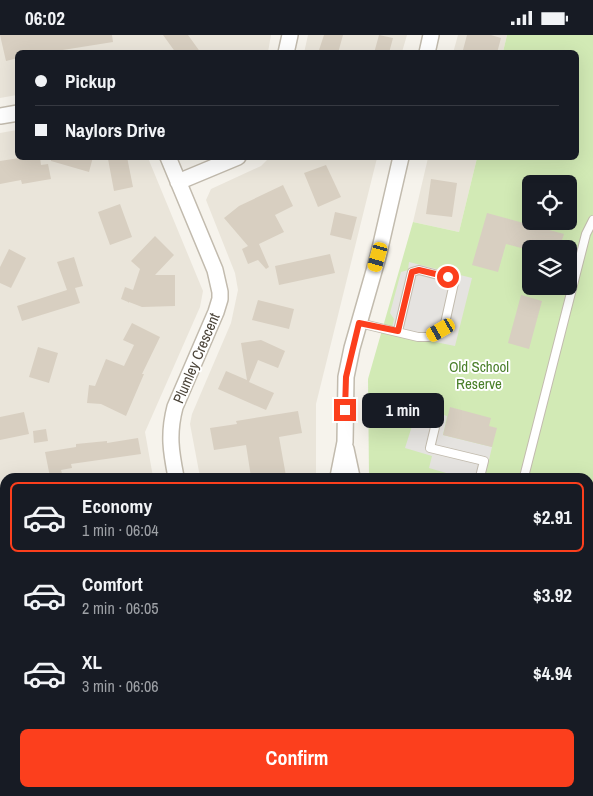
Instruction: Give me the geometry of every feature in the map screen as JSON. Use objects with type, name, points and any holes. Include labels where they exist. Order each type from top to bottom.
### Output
[{"type":"street","points":[[287,50],[290,35]]},
{"type":"street","points":[[428,50],[432,35]]},
{"type":"street","points":[[0,116],[15,114]]},
{"type":"street","name":"Plumley Crescent","points":[[169,160],[215,270],[220,299],[216,313],[171,420],[170,445],[175,473]]},
{"type":"street","points":[[178,182],[231,160]]},
{"type":"street","points":[[339,473],[345,442],[346,377],[401,160]]},
{"type":"street","points":[[345,442],[351,473]]},
{"type":"lane","points":[[525,473],[586,234],[593,220]]},
{"type":"lane","points":[[359,323],[418,337],[428,337],[444,328],[454,283],[453,279],[419,270],[412,272],[398,331]]},
{"type":"lane","points":[[436,423],[430,448],[484,461],[481,473]]},
{"type":"shaded area","points":[[0,35],[271,35],[268,50],[15,50],[15,95],[0,98]]},
{"type":"shaded area","points":[[308,35],[407,35],[403,50],[305,50]]},
{"type":"shaded area","points":[[458,35],[507,35],[503,50],[454,50]]},
{"type":"shaded area","points":[[15,130],[15,160],[149,160],[203,291],[200,307],[145,432],[152,473],[0,473],[0,133]]},
{"type":"shaded area","points":[[267,160],[377,160],[316,404],[316,473],[199,473],[190,424],[192,414],[231,323],[238,290],[235,273],[206,200],[211,189],[261,166]]},
{"type":"shaded area","points":[[428,160],[477,160],[459,232],[413,222]]},
{"type":"shaded area","points":[[409,262],[472,278],[455,346],[391,333],[394,319],[390,313],[401,272],[408,270]]},
{"type":"shaded area","points":[[418,407],[447,416],[443,435],[492,447],[486,473],[446,473],[429,468],[432,456],[405,448]]},
{"type":"green space","name":"Old School Reserve","points":[[507,35],[593,35],[593,473],[369,473],[368,379],[413,222],[459,232],[477,160],[579,160],[579,50],[503,50]]},
{"type":"building","points":[[0,35],[112,35],[113,42],[63,50],[15,50],[15,59],[6,61]]},
{"type":"building","points":[[163,35],[188,35],[199,50],[174,50]]},
{"type":"building","points":[[324,35],[343,35],[339,50],[319,50]]},
{"type":"building","points":[[379,35],[393,38],[390,50],[375,50]]},
{"type":"building","points":[[467,35],[491,35],[501,38],[498,50],[463,50]]},
{"type":"building","points":[[15,159],[40,160],[41,165],[48,164],[51,179],[22,184],[21,180],[0,184],[0,161]]},
{"type":"building","points":[[51,160],[92,160],[89,172]]},
{"type":"building","points":[[108,160],[128,160],[133,187],[114,191]]},
{"type":"building","points":[[326,165],[341,197],[318,207],[304,173]]},
{"type":"building","points":[[431,179],[457,183],[452,217],[426,214]]},
{"type":"building","points":[[283,185],[293,206],[275,215],[284,232],[259,244],[269,267],[266,269],[258,260],[248,264],[242,249],[248,246],[224,218],[239,206]]},
{"type":"building","points":[[120,204],[132,237],[110,245],[98,212]]},
{"type":"building","points":[[335,212],[357,217],[351,240],[330,235]]},
{"type":"building","points":[[487,213],[522,223],[522,230],[549,230],[564,234],[562,240],[522,240],[522,248],[506,244],[498,272],[472,265]]},
{"type":"building","points":[[155,236],[174,255],[155,275],[175,275],[175,306],[142,307],[121,299],[125,287],[133,290],[140,269],[131,261]]},
{"type":"building","points":[[9,249],[26,258],[11,288],[0,283],[0,267]]},
{"type":"building","points":[[330,254],[335,273],[279,285],[275,266]]},
{"type":"building","points":[[74,257],[83,286],[75,288],[80,303],[22,321],[17,306],[67,290],[57,262]]},
{"type":"building","points":[[521,295],[542,301],[529,349],[508,343]]},
{"type":"building","points":[[258,300],[294,309],[289,329],[252,320]]},
{"type":"building","points":[[132,323],[160,337],[142,374],[144,374],[126,416],[101,404],[87,403],[89,385],[95,386],[106,359],[124,366],[134,345],[123,340]]},
{"type":"building","points":[[261,340],[285,351],[278,368],[258,360],[249,382],[274,393],[266,410],[218,389],[226,371],[247,380],[241,343]]},
{"type":"building","points":[[38,347],[58,353],[49,383],[29,377]]},
{"type":"building","points":[[450,407],[491,418],[489,426],[497,428],[492,447],[443,435]]},
{"type":"building","points":[[298,411],[302,433],[279,437],[285,473],[250,473],[246,445],[214,450],[210,428],[237,424],[236,421]]},
{"type":"building","points":[[24,412],[29,434],[0,440],[0,417]]},
{"type":"building","points":[[46,429],[48,441],[34,443],[33,431]]},
{"type":"building","points":[[138,438],[141,454],[71,464],[72,468],[61,470],[62,473],[49,473],[45,452],[76,447],[76,444],[107,441],[107,443]]},
{"type":"route","points":[[345,410],[346,377],[359,323],[398,331],[412,272],[419,270],[448,277]]}]
